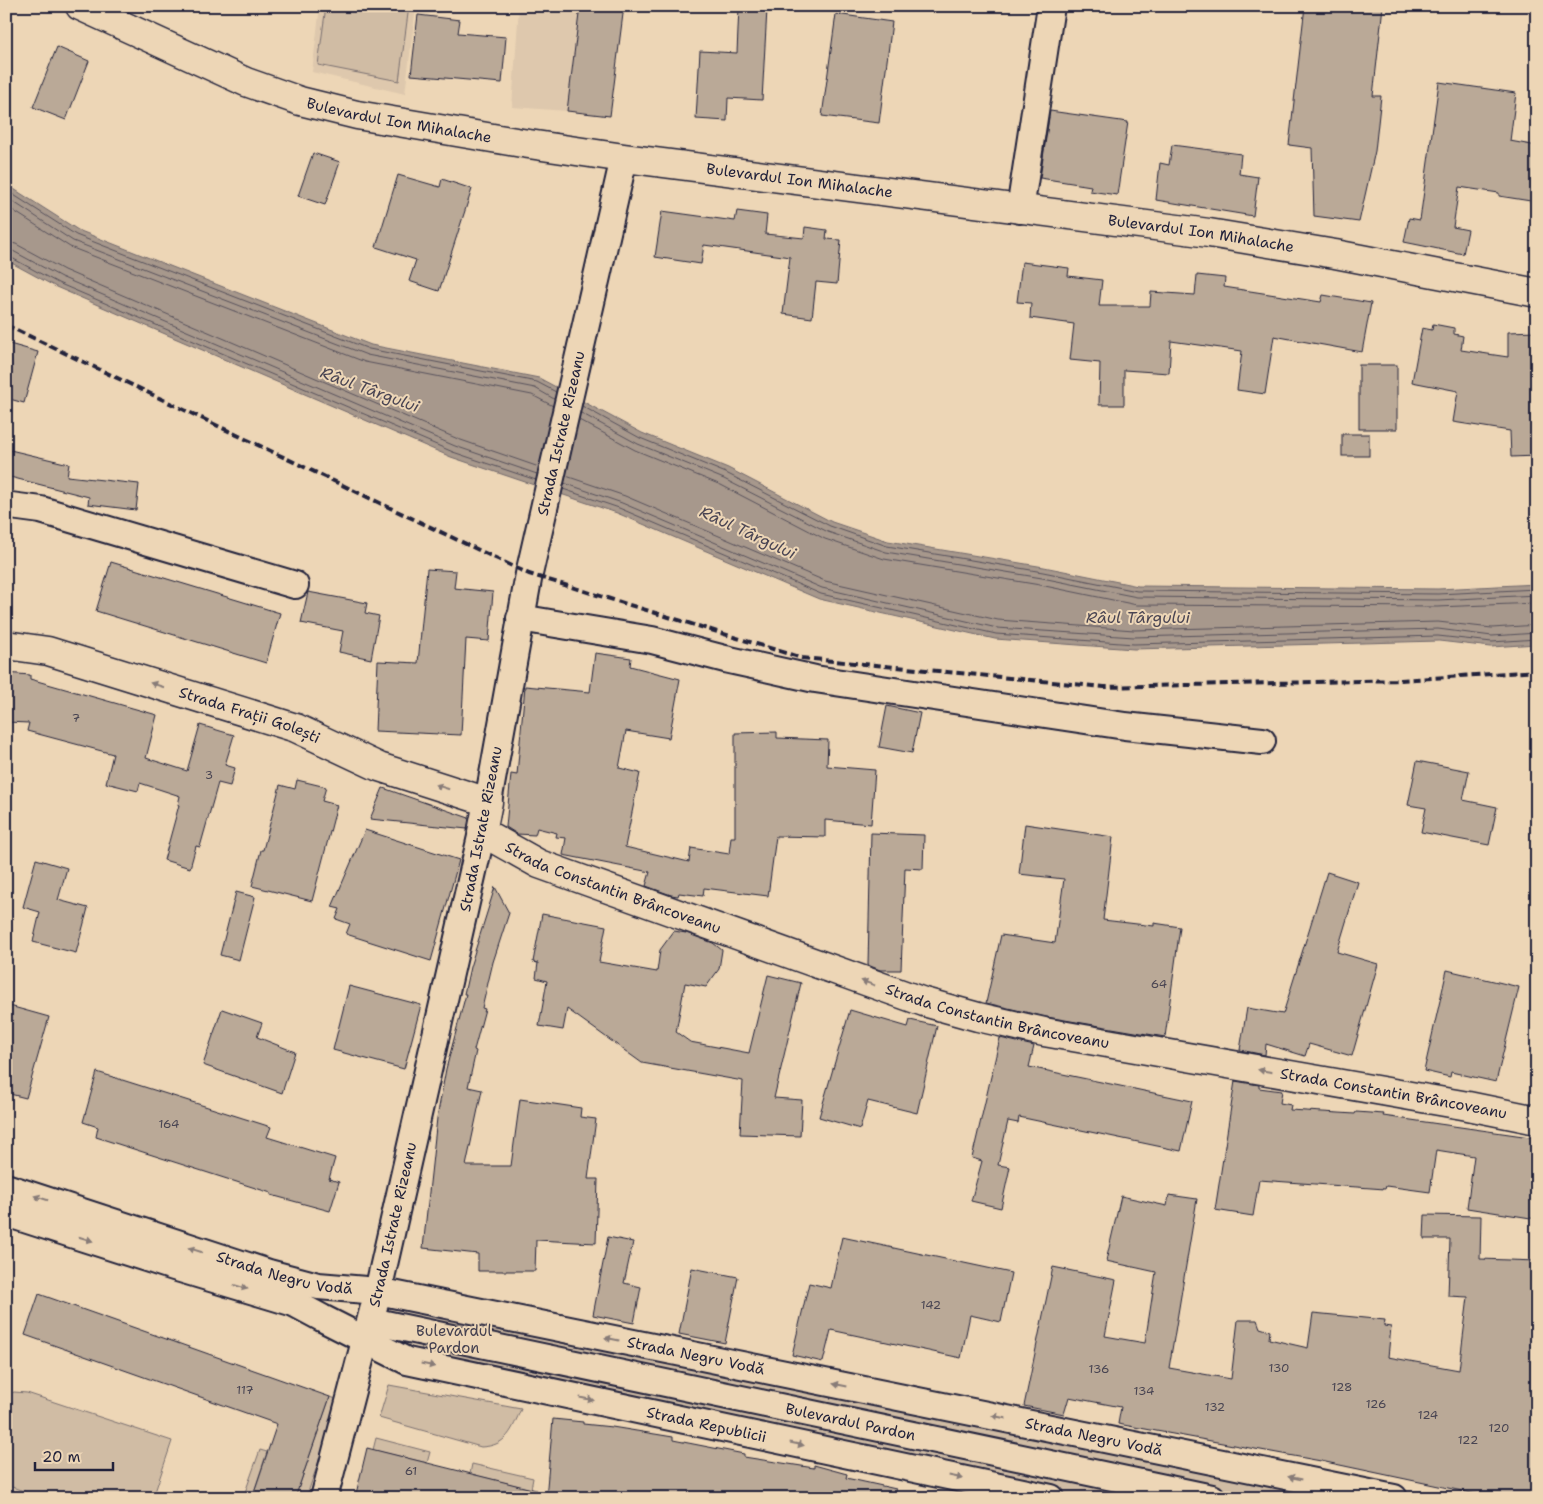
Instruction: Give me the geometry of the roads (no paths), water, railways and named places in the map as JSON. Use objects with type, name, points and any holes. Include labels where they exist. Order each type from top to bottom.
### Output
[{"type":"main road","name":"Bulevardul Ion Mihalache","points":[[80,6],[246,82],[300,100],[357,115],[431,129],[624,158],[1209,233],[1335,254],[1537,293]]},
{"type":"main road","name":"Strada Frații Golești","points":[[6,645],[48,651],[296,728],[379,767],[488,802]]},
{"type":"main road","name":"Strada Istrate Rizeanu","points":[[482,832],[488,802]]},
{"type":"main road","name":"Strada Constantin Brâncoveanu","points":[[482,832],[538,864],[858,980],[942,1007],[1044,1032],[1468,1106],[1537,1120]]},
{"type":"street","points":[[1020,210],[1051,6]]},
{"type":"street","name":"Strada Istrate Rizeanu","points":[[488,802],[530,567],[624,158]]},
{"type":"street","points":[[6,507],[41,510],[295,585]]},
{"type":"street","points":[[520,618],[652,640],[815,679],[1125,726],[1262,741]]},
{"type":"street","name":"Strada Istrate Rizeanu","points":[[324,1498],[369,1331],[482,832]]},
{"type":"street","name":"Strada Negru Vodă","points":[[6,1187],[269,1273],[318,1286],[378,1291],[1394,1498]]},
{"type":"street","name":"Strada Negru Vodă","points":[[6,1213],[174,1268],[294,1303],[369,1331]]},
{"type":"street","name":"Strada Republicii","points":[[369,1331],[407,1361],[1051,1498]]},
{"type":"street","name":"Bulevardul Pardon","points":[[369,1331],[1212,1498]]},
{"type":"water","name":"Râul Târgului","points":[[6,184],[78,230],[371,345],[539,378],[642,433],[728,468],[832,522],[888,541],[1044,567],[1138,586],[1438,589],[1537,584],[1537,644],[1491,647],[1439,641],[1134,649],[995,639],[819,599],[617,513],[451,457],[56,287],[6,260]]},
{"type":"railway","points":[[6,325],[529,574],[802,658],[1104,687],[1401,680],[1537,671]]}]
